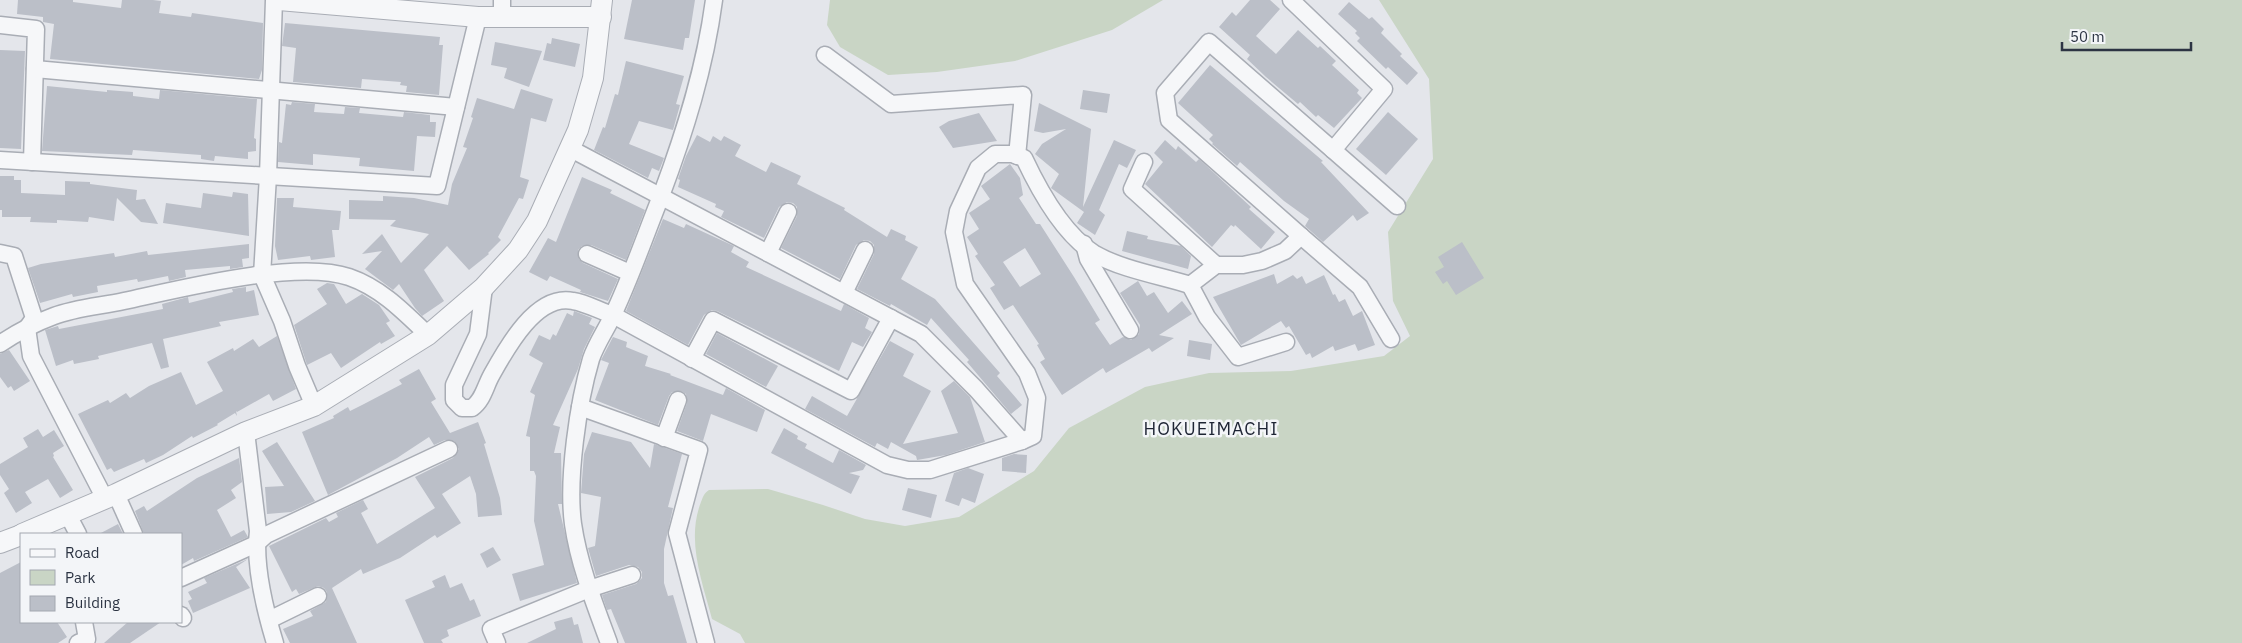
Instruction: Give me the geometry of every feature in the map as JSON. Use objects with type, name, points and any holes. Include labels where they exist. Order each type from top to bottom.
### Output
[{"type":"street","points":[[274,0],[268,176],[262,276],[282,321],[297,366],[314,406]]},
{"type":"street","points":[[24,533],[111,497],[246,432],[314,406],[428,335],[484,287],[518,250],[537,221],[578,130],[593,78],[601,9],[502,8],[478,16],[279,0]]},
{"type":"street","points":[[609,643],[589,589],[573,524],[573,468],[580,407],[592,359],[661,196],[697,90],[709,37],[714,0]]},
{"type":"street","points":[[1291,0],[1384,89],[1333,150]]},
{"type":"street","points":[[0,160],[437,186],[478,16]]},
{"type":"street","points":[[0,25],[36,29],[32,162]]},
{"type":"street","points":[[1391,340],[1360,287],[1169,120],[1165,93],[1209,42],[1396,206]]},
{"type":"street","points":[[825,55],[891,104],[1023,95],[1017,156]]},
{"type":"street","points":[[35,69],[456,107]]},
{"type":"street","points":[[570,149],[922,334],[976,389],[1022,441]]},
{"type":"street","points":[[484,287],[478,334],[454,385],[454,400],[466,409],[472,408],[479,402],[504,352],[527,321],[543,307],[559,300],[573,301],[612,315],[867,455],[901,468],[930,470],[1033,436],[1037,398],[1027,373],[965,284],[954,232],[958,211],[978,168],[994,154],[1012,154],[1024,158],[1040,191],[1071,232],[1094,253],[1123,265],[1190,285],[1207,317],[1238,357],[1286,342]]},
{"type":"street","points":[[1144,162],[1132,188],[1216,265]]},
{"type":"street","points":[[768,253],[788,212]]},
{"type":"street","points":[[1190,285],[1216,265],[1243,266],[1285,252],[1301,236]]},
{"type":"street","points":[[1084,244],[1088,259],[1130,330]]},
{"type":"street","points":[[844,293],[865,250]]},
{"type":"street","points":[[0,253],[14,256],[34,318],[26,328],[31,356],[133,533]]},
{"type":"street","points":[[587,254],[630,273]]},
{"type":"street","points":[[0,344],[26,328],[55,315],[199,286],[310,271],[349,277],[371,286],[397,306],[428,335]]},
{"type":"street","points":[[692,358],[713,320],[851,391],[891,318]]},
{"type":"street","points":[[664,438],[678,400]]},
{"type":"street","points":[[580,407],[699,450],[677,533],[706,643]]},
{"type":"street","points":[[246,432],[258,531],[256,544],[262,589],[275,643]]},
{"type":"street","points":[[182,578],[256,544],[266,535],[449,449]]},
{"type":"street","points":[[68,515],[77,533]]},
{"type":"street","points":[[0,544],[20,535]]},
{"type":"street","points":[[497,643],[491,629],[589,589],[632,575]]},
{"type":"street","points":[[269,620],[318,596]]},
{"type":"street","points":[[78,643],[87,639],[84,623]]},
{"type":"green space","points":[[830,0],[1163,0],[1112,30],[1015,61],[937,72],[888,75],[840,47],[827,25]]},
{"type":"green space","points":[[1379,0],[2242,0],[2242,643],[745,643],[740,634],[712,619],[700,575],[695,546],[697,516],[703,497],[709,490],[768,489],[865,519],[905,526],[959,517],[1034,471],[1069,428],[1145,387],[1209,373],[1291,371],[1384,356],[1410,336],[1393,301],[1388,232],[1433,159],[1429,79]]},
{"type":"building","points":[[18,0],[73,0],[73,2],[121,8],[122,0],[153,0],[161,1],[159,13],[191,17],[192,13],[263,23],[262,70],[259,79],[50,59],[54,24],[43,22],[43,17],[17,14]]},
{"type":"building","points":[[632,0],[695,0],[689,38],[685,38],[683,50],[624,39]]},
{"type":"building","points":[[1250,0],[1270,0],[1280,9],[1256,36],[1276,54],[1298,30],[1318,48],[1320,46],[1336,61],[1332,65],[1359,90],[1357,93],[1362,98],[1334,128],[1318,115],[1316,117],[1300,102],[1298,104],[1266,77],[1247,59],[1250,55],[1219,27],[1232,12],[1236,16]]},
{"type":"building","points":[[1349,2],[1369,19],[1372,17],[1384,29],[1381,33],[1402,54],[1400,56],[1418,73],[1407,85],[1388,67],[1386,69],[1357,41],[1360,38],[1355,33],[1357,31],[1338,14]]},
{"type":"building","points":[[285,23],[440,37],[439,45],[443,45],[439,95],[406,92],[407,86],[400,85],[401,82],[362,79],[361,88],[293,82],[296,48],[282,46]]},
{"type":"building","points":[[552,38],[580,44],[575,67],[543,60],[547,43],[551,44]]},
{"type":"building","points":[[495,42],[542,51],[529,87],[504,78],[507,68],[491,65]]},
{"type":"building","points":[[0,50],[25,51],[21,149],[0,148]]},
{"type":"building","points":[[626,61],[684,76],[676,104],[680,105],[673,130],[639,121],[629,144],[664,158],[659,171],[652,168],[648,178],[594,150],[603,127],[605,128],[615,94],[618,95]]},
{"type":"building","points":[[1210,65],[1323,161],[1321,162],[1369,213],[1357,221],[1353,215],[1323,242],[1305,226],[1309,219],[1284,201],[1240,162],[1237,166],[1212,144],[1209,139],[1213,135],[1178,103]]},
{"type":"building","points":[[47,86],[107,92],[107,90],[133,92],[133,96],[159,99],[160,90],[257,99],[254,138],[256,139],[256,151],[248,152],[248,159],[215,156],[214,161],[201,159],[201,155],[133,150],[132,155],[42,151]]},
{"type":"building","points":[[521,89],[553,99],[546,122],[531,118],[520,177],[529,180],[523,199],[519,198],[498,237],[501,240],[489,254],[469,270],[447,246],[424,270],[444,301],[422,316],[399,284],[393,290],[365,269],[382,251],[362,254],[382,234],[401,263],[429,234],[390,226],[396,220],[349,219],[349,200],[383,201],[383,196],[414,198],[448,205],[452,184],[467,148],[463,147],[473,118],[471,117],[477,98],[514,109]]},
{"type":"building","points":[[1083,90],[1110,94],[1107,113],[1080,109]]},
{"type":"building","points":[[292,102],[315,104],[314,112],[344,114],[345,107],[360,108],[359,113],[403,117],[404,112],[430,115],[430,122],[436,122],[435,137],[417,136],[414,171],[359,166],[360,158],[313,154],[313,165],[278,162],[279,142],[282,143],[286,104],[291,105]]},
{"type":"building","points":[[1039,103],[1091,129],[1083,207],[1114,140],[1136,150],[1127,168],[1119,164],[1099,210],[1105,215],[1095,235],[1077,223],[1084,212],[1051,188],[1059,174],[1035,154],[1042,144],[1066,129],[1043,133],[1034,131]]},
{"type":"building","points":[[1388,112],[1418,139],[1386,175],[1356,149]]},
{"type":"building","points":[[979,113],[997,141],[953,148],[939,127],[949,121]]},
{"type":"building","points":[[697,135],[710,142],[713,136],[721,141],[724,136],[741,145],[735,156],[766,172],[771,162],[801,176],[797,184],[845,208],[844,210],[887,237],[891,229],[906,236],[905,240],[918,247],[901,279],[935,299],[1000,373],[997,376],[1022,405],[1011,414],[967,362],[969,360],[931,318],[927,325],[891,304],[890,306],[857,289],[874,254],[874,245],[870,241],[864,240],[856,245],[840,279],[781,248],[797,216],[797,207],[793,203],[787,202],[779,207],[764,238],[721,217],[724,211],[715,207],[716,204],[678,187],[680,180],[678,179],[686,156]]},
{"type":"building","points":[[1165,140],[1176,150],[1178,146],[1196,162],[1199,159],[1275,232],[1261,249],[1235,225],[1234,227],[1231,225],[1212,247],[1145,184],[1163,162],[1154,153]]},
{"type":"building","points":[[1010,164],[1020,178],[1023,195],[1019,198],[1036,224],[1040,224],[1074,277],[1100,320],[1095,323],[1110,345],[1123,337],[1131,340],[1139,334],[1140,325],[1120,293],[1138,281],[1147,296],[1154,292],[1168,313],[1182,301],[1192,314],[1159,335],[1174,338],[1152,352],[1149,348],[1106,373],[1103,368],[1062,395],[1040,362],[1045,359],[1037,345],[1039,344],[1013,305],[1004,310],[990,288],[995,285],[975,256],[978,254],[967,237],[979,229],[969,213],[990,199],[981,186]],"holes":[[[1025,248],[1041,274],[1020,287],[1003,262]]]},
{"type":"building","points":[[0,176],[14,176],[14,180],[21,180],[21,193],[65,195],[65,181],[90,182],[90,184],[137,190],[136,200],[145,199],[158,224],[141,222],[117,198],[114,221],[89,217],[88,222],[57,220],[57,223],[30,222],[31,217],[2,217],[2,210],[0,210]]},
{"type":"building","points":[[582,177],[612,190],[610,193],[645,210],[626,260],[591,245],[582,246],[578,250],[579,259],[583,263],[618,279],[608,301],[580,292],[581,290],[550,276],[547,281],[529,272],[548,238],[556,242]]},
{"type":"building","points":[[233,192],[248,194],[249,236],[163,223],[166,203],[201,208],[203,193],[232,197]]},
{"type":"building","points":[[277,198],[294,198],[293,207],[341,211],[339,230],[332,230],[335,257],[311,260],[310,256],[278,260],[275,246]]},
{"type":"building","points":[[663,219],[684,228],[686,224],[734,246],[731,252],[749,262],[746,267],[841,311],[844,304],[869,318],[865,328],[872,332],[863,347],[852,342],[839,371],[712,310],[704,315],[688,345],[626,311]]},
{"type":"building","points":[[1127,231],[1148,236],[1147,239],[1181,246],[1191,256],[1188,269],[1122,251]]},
{"type":"building","points":[[1462,242],[1484,278],[1456,295],[1447,281],[1443,284],[1435,272],[1444,267],[1438,257]]},
{"type":"building","points":[[249,244],[249,258],[242,259],[243,267],[230,269],[230,266],[185,270],[186,277],[169,281],[168,276],[138,282],[137,279],[97,286],[98,292],[73,297],[72,294],[40,303],[28,268],[41,264],[114,253],[115,257],[147,251],[148,255]]},
{"type":"building","points":[[1274,274],[1277,284],[1293,275],[1297,279],[1302,276],[1306,284],[1324,275],[1333,295],[1335,294],[1339,302],[1345,299],[1353,316],[1362,311],[1375,345],[1358,351],[1355,344],[1335,351],[1333,346],[1312,358],[1310,353],[1306,355],[1289,326],[1286,328],[1281,321],[1241,345],[1213,297]]},
{"type":"building","points":[[327,283],[334,284],[346,304],[362,294],[379,305],[390,321],[386,323],[395,336],[381,344],[380,342],[341,368],[331,353],[307,365],[294,325],[327,304],[317,289]]},
{"type":"building","points":[[246,287],[246,292],[254,290],[259,315],[219,322],[221,326],[163,339],[169,367],[161,369],[152,343],[98,356],[99,359],[74,364],[73,360],[56,366],[45,330],[58,326],[59,329],[163,309],[162,304],[188,297],[189,303],[233,292],[232,289]]},
{"type":"building","points":[[574,311],[592,318],[589,324],[595,327],[553,425],[560,427],[554,453],[561,453],[562,504],[558,504],[577,583],[520,601],[512,574],[544,565],[534,521],[536,476],[534,471],[530,471],[530,437],[526,436],[535,395],[530,392],[543,363],[529,355],[539,335],[550,340],[553,334],[556,336],[567,313],[573,316]]},
{"type":"building","points":[[717,333],[778,366],[766,387],[706,354]]},
{"type":"building","points":[[277,336],[296,389],[273,401],[269,394],[236,411],[237,416],[235,413],[218,425],[193,438],[192,436],[163,455],[146,463],[144,459],[114,472],[111,468],[107,470],[78,414],[108,400],[110,403],[126,393],[130,398],[149,386],[181,372],[196,405],[223,391],[207,362],[233,348],[234,351],[253,339],[259,347]]},
{"type":"building","points":[[613,337],[627,342],[626,347],[648,356],[645,366],[671,374],[723,395],[726,388],[765,410],[757,432],[711,414],[703,441],[677,431],[687,403],[686,394],[681,391],[672,392],[669,396],[658,425],[595,400],[609,363],[601,360]]},
{"type":"building","points":[[1189,340],[1212,344],[1210,360],[1187,356]]},
{"type":"building","points":[[890,341],[914,354],[903,376],[931,391],[903,444],[958,433],[941,391],[954,381],[970,397],[985,442],[946,455],[917,460],[916,456],[891,442],[888,449],[877,443],[875,447],[805,409],[812,396],[847,416]]},
{"type":"building","points":[[9,350],[30,381],[14,391],[11,386],[8,388],[0,377],[0,354]]},
{"type":"building","points":[[419,369],[436,399],[431,402],[450,433],[478,422],[486,443],[484,444],[500,498],[502,515],[478,517],[476,494],[470,476],[442,494],[461,523],[437,538],[435,535],[400,558],[363,574],[361,569],[332,588],[357,643],[290,643],[283,629],[313,616],[310,611],[326,602],[327,592],[324,588],[318,586],[299,594],[296,589],[292,592],[269,546],[326,518],[329,522],[338,517],[336,513],[363,500],[368,509],[361,513],[377,544],[435,508],[415,477],[453,458],[459,449],[454,441],[445,440],[434,445],[429,437],[397,458],[328,495],[302,432],[334,418],[333,416],[348,407],[350,411],[402,384],[399,380]]},
{"type":"building","points":[[784,428],[798,436],[797,439],[807,444],[805,448],[833,463],[839,450],[866,465],[863,470],[849,473],[860,476],[851,494],[771,453]]},
{"type":"building","points":[[38,429],[43,437],[54,430],[64,446],[53,453],[53,457],[73,490],[60,498],[48,479],[25,492],[32,503],[16,513],[4,493],[9,489],[0,475],[0,464],[28,447],[23,438]]},
{"type":"building","points":[[592,432],[631,442],[650,468],[654,444],[682,454],[668,507],[673,508],[664,549],[664,583],[668,596],[673,595],[687,643],[625,643],[611,609],[607,610],[602,595],[636,584],[642,578],[642,572],[638,567],[629,565],[596,576],[588,548],[595,546],[601,497],[581,493],[584,454]]},
{"type":"building","points":[[277,442],[315,501],[291,512],[267,514],[265,487],[284,486],[262,451]]},
{"type":"building","points":[[1014,454],[1027,455],[1026,473],[1002,471],[1002,458]]},
{"type":"building","points":[[239,458],[242,482],[231,490],[236,498],[217,510],[231,537],[244,530],[248,537],[194,561],[193,558],[182,564],[182,533],[144,533],[135,511],[144,506],[147,511],[197,478]]},
{"type":"building","points":[[968,468],[984,474],[975,503],[962,498],[959,506],[945,501],[954,473]]},
{"type":"building","points":[[908,488],[937,495],[931,518],[902,510]]},
{"type":"building","points":[[118,524],[122,533],[101,533]]},
{"type":"building","points":[[493,547],[501,560],[487,568],[480,554]]},
{"type":"building","points":[[248,559],[236,567],[250,588],[193,613],[188,601],[192,599],[188,592],[207,583],[204,578]]},
{"type":"building","points":[[20,563],[20,623],[58,623],[67,637],[58,643],[0,643],[0,573]]},
{"type":"building","points":[[445,575],[450,588],[462,583],[470,601],[474,599],[481,616],[447,630],[449,636],[441,640],[443,643],[424,643],[405,600],[435,587],[432,581]]},
{"type":"building","points":[[572,617],[574,625],[578,624],[583,643],[527,643],[556,629],[554,622]]},
{"type":"building","points":[[127,623],[160,623],[130,643],[104,643]]},
{"type":"district","name":"HOKUEIMACHI","points":[[1211,429]]}]
